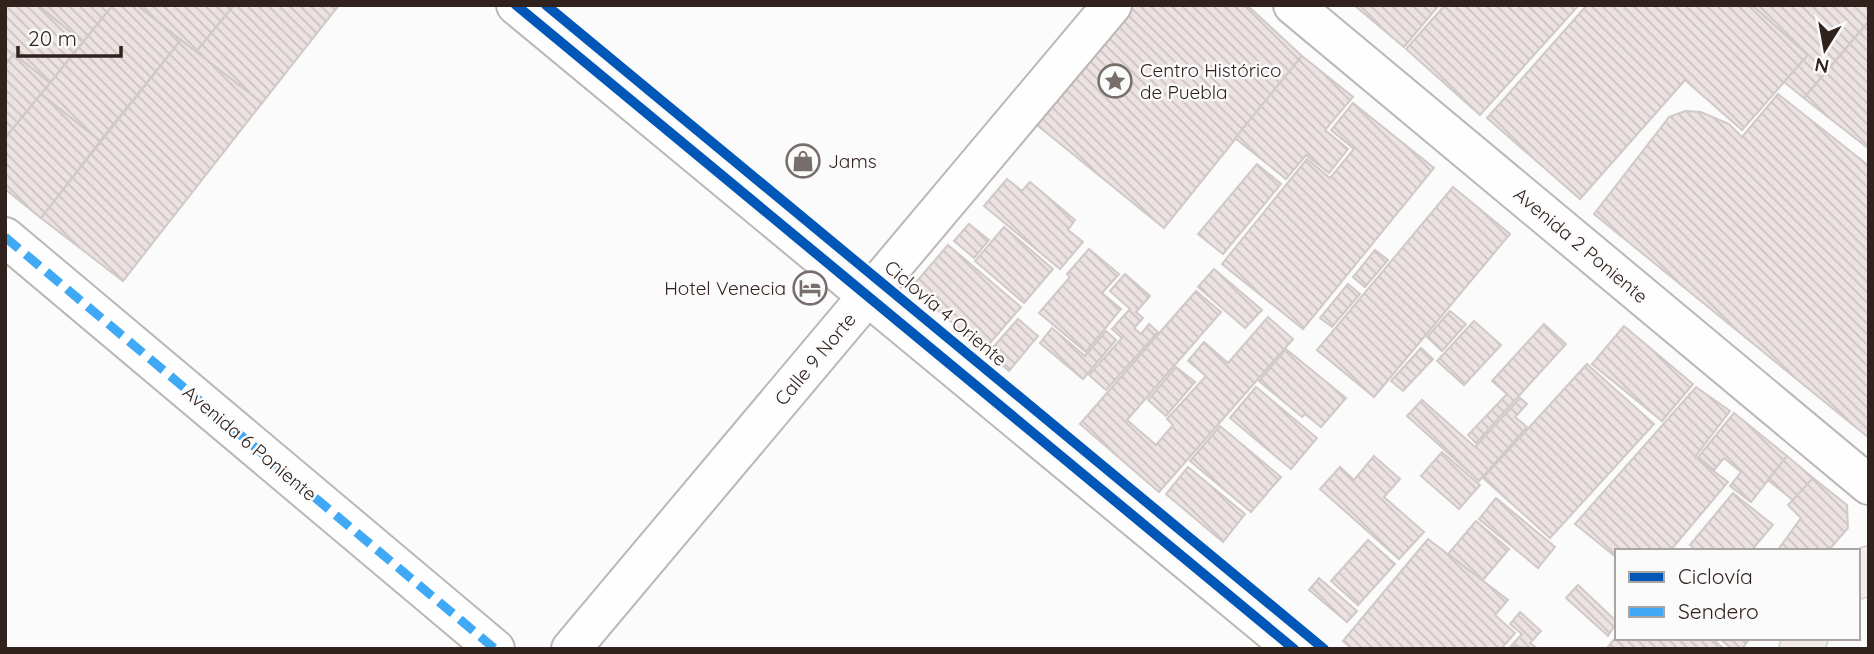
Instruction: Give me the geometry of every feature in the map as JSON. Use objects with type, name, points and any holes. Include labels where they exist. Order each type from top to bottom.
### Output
[{"type":"street","points":[[516,5],[1294,649]]},
{"type":"street","name":"Calle 9 Norte","points":[[571,649],[1112,5]]},
{"type":"street","name":"Avenida 2 Poniente","points":[[1293,5],[1869,485]]},
{"type":"street","name":"Avenida 6 Poniente","points":[[5,237],[495,649]]},
{"type":"building","points":[[5,5],[38,5],[83,42],[50,83],[14,54],[5,65]]},
{"type":"building","points":[[38,5],[113,5],[83,42]]},
{"type":"building","points":[[113,5],[137,5],[181,40],[100,141],[41,94]]},
{"type":"building","points":[[137,5],[234,5],[196,52]]},
{"type":"building","points":[[234,5],[339,5],[262,103],[196,52]]},
{"type":"building","points":[[1127,5],[1247,5],[1302,56],[1164,228],[1031,120]]},
{"type":"building","points":[[1354,5],[1439,5],[1404,47]]},
{"type":"building","points":[[1445,5],[1579,5],[1480,115],[1406,49]]},
{"type":"building","points":[[1587,5],[1752,5],[1808,55],[1742,130],[1685,80],[1580,199],[1487,118]]},
{"type":"building","points":[[1752,5],[1869,5],[1869,21],[1804,98],[1784,82],[1808,55]]},
{"type":"building","points":[[1869,21],[1869,149],[1804,98]]},
{"type":"building","points":[[181,40],[262,103],[123,281],[41,218]]},
{"type":"building","points":[[14,54],[50,83],[5,138],[5,65]]},
{"type":"building","points":[[1302,56],[1353,97],[1325,130],[1348,149],[1329,173],[1306,155],[1286,179],[1235,138]]},
{"type":"building","points":[[41,94],[100,141],[41,218],[5,189],[5,138]]},
{"type":"building","points":[[1778,94],[1869,166],[1869,438],[1594,214],[1669,117],[1685,111],[1701,112],[1729,124],[1742,137]]},
{"type":"building","points":[[1353,103],[1434,168],[1303,329],[1222,264],[1307,159],[1330,178],[1354,149],[1331,130]]},
{"type":"building","points":[[1257,164],[1281,184],[1223,254],[1198,234]]},
{"type":"building","points":[[1007,179],[1022,191],[1030,182],[1075,220],[1068,230],[1083,242],[1060,269],[984,206]]},
{"type":"building","points":[[1453,187],[1510,234],[1374,397],[1317,350]]},
{"type":"building","points":[[969,224],[989,240],[974,258],[954,241]]},
{"type":"building","points":[[1004,227],[1053,269],[1024,303],[975,261]]},
{"type":"building","points":[[948,245],[1021,307],[984,350],[911,288]]},
{"type":"building","points":[[1089,249],[1119,274],[1102,293],[1121,309],[1086,352],[1039,313],[1070,277],[1067,274]]},
{"type":"building","points":[[1375,250],[1388,260],[1365,287],[1353,277]]},
{"type":"building","points":[[1214,269],[1262,310],[1245,328],[1198,287]]},
{"type":"building","points":[[1125,274],[1150,296],[1136,312],[1143,318],[1134,328],[1141,334],[1149,324],[1158,332],[1106,390],[1089,375],[1122,338],[1112,329],[1130,309],[1110,291]]},
{"type":"building","points":[[1348,284],[1360,294],[1332,327],[1320,318]]},
{"type":"building","points":[[1196,291],[1221,312],[1127,420],[1156,445],[1173,425],[1167,419],[1206,376],[1188,361],[1204,342],[1228,363],[1268,317],[1293,339],[1159,492],[1080,424]]},
{"type":"building","points":[[1450,311],[1466,324],[1442,351],[1427,337]]},
{"type":"building","points":[[1018,319],[1038,336],[1009,371],[988,353]]},
{"type":"building","points":[[1474,321],[1501,345],[1464,385],[1437,361]]},
{"type":"building","points":[[1544,324],[1566,344],[1476,443],[1468,435],[1507,394],[1492,381]]},
{"type":"building","points":[[1624,326],[1693,384],[1662,421],[1592,364]]},
{"type":"building","points":[[1052,328],[1085,356],[1106,331],[1116,340],[1083,379],[1040,343]]},
{"type":"building","points":[[1421,348],[1433,359],[1403,391],[1391,381]]},
{"type":"building","points":[[1286,349],[1346,398],[1321,427],[1305,414],[1302,417],[1259,381]]},
{"type":"building","points":[[1587,364],[1654,424],[1550,538],[1483,478]]},
{"type":"building","points":[[1176,367],[1195,382],[1166,416],[1148,400]]},
{"type":"building","points":[[1256,387],[1317,438],[1291,469],[1230,418]]},
{"type":"building","points":[[1696,387],[1730,411],[1695,457],[1728,482],[1672,549],[1615,549],[1615,556],[1575,524]]},
{"type":"building","points":[[1520,398],[1527,404],[1515,417],[1527,427],[1479,481],[1407,416],[1422,400],[1475,447]]},
{"type":"building","points":[[1734,413],[1787,456],[1751,502],[1730,486],[1741,472],[1724,458],[1714,470],[1698,457]]},
{"type":"building","points":[[1220,426],[1281,477],[1251,512],[1190,461]]},
{"type":"building","points":[[1442,452],[1480,485],[1459,509],[1421,476]]},
{"type":"building","points":[[1374,456],[1400,479],[1384,497],[1424,532],[1399,559],[1320,489],[1340,467],[1354,480]]},
{"type":"building","points":[[1787,456],[1813,478],[1794,501],[1768,480]]},
{"type":"building","points":[[1188,467],[1245,514],[1223,542],[1166,494]]},
{"type":"building","points":[[1813,478],[1847,505],[1848,528],[1830,549],[1778,549],[1801,518],[1788,505]]},
{"type":"building","points":[[1733,493],[1773,525],[1753,549],[1695,549],[1690,545]]},
{"type":"building","points":[[1496,498],[1555,547],[1538,568],[1479,519]]},
{"type":"building","points":[[1476,521],[1509,549],[1482,581],[1448,554]]},
{"type":"building","points":[[1428,539],[1508,600],[1495,615],[1515,633],[1501,649],[1352,649],[1343,641]]},
{"type":"building","points":[[1368,540],[1395,564],[1358,605],[1331,581]]},
{"type":"building","points":[[1319,578],[1357,611],[1347,622],[1309,590]]},
{"type":"building","points":[[1578,585],[1615,620],[1608,636],[1566,598]]},
{"type":"building","points":[[1520,612],[1541,631],[1530,643],[1538,649],[1511,646],[1522,634],[1510,624]]},
{"type":"building","points":[[1615,638],[1714,640],[1724,649],[1606,649]]},
{"type":"building","points":[[1721,640],[1749,640],[1742,649],[1732,649]]},
{"type":"marked path","points":[[5,237],[495,649]]},
{"type":"cycle path","points":[[516,5],[1294,649]]},
{"type":"cycle path","name":"Ciclovía 4 Oriente","points":[[546,5],[1324,649]]},
{"type":"place","name":"Centro Histórico de Puebla","points":[[1115,81]]},
{"type":"place","name":"Jams","points":[[803,161]]},
{"type":"place","name":"Hotel Venecia","points":[[810,288]]}]
